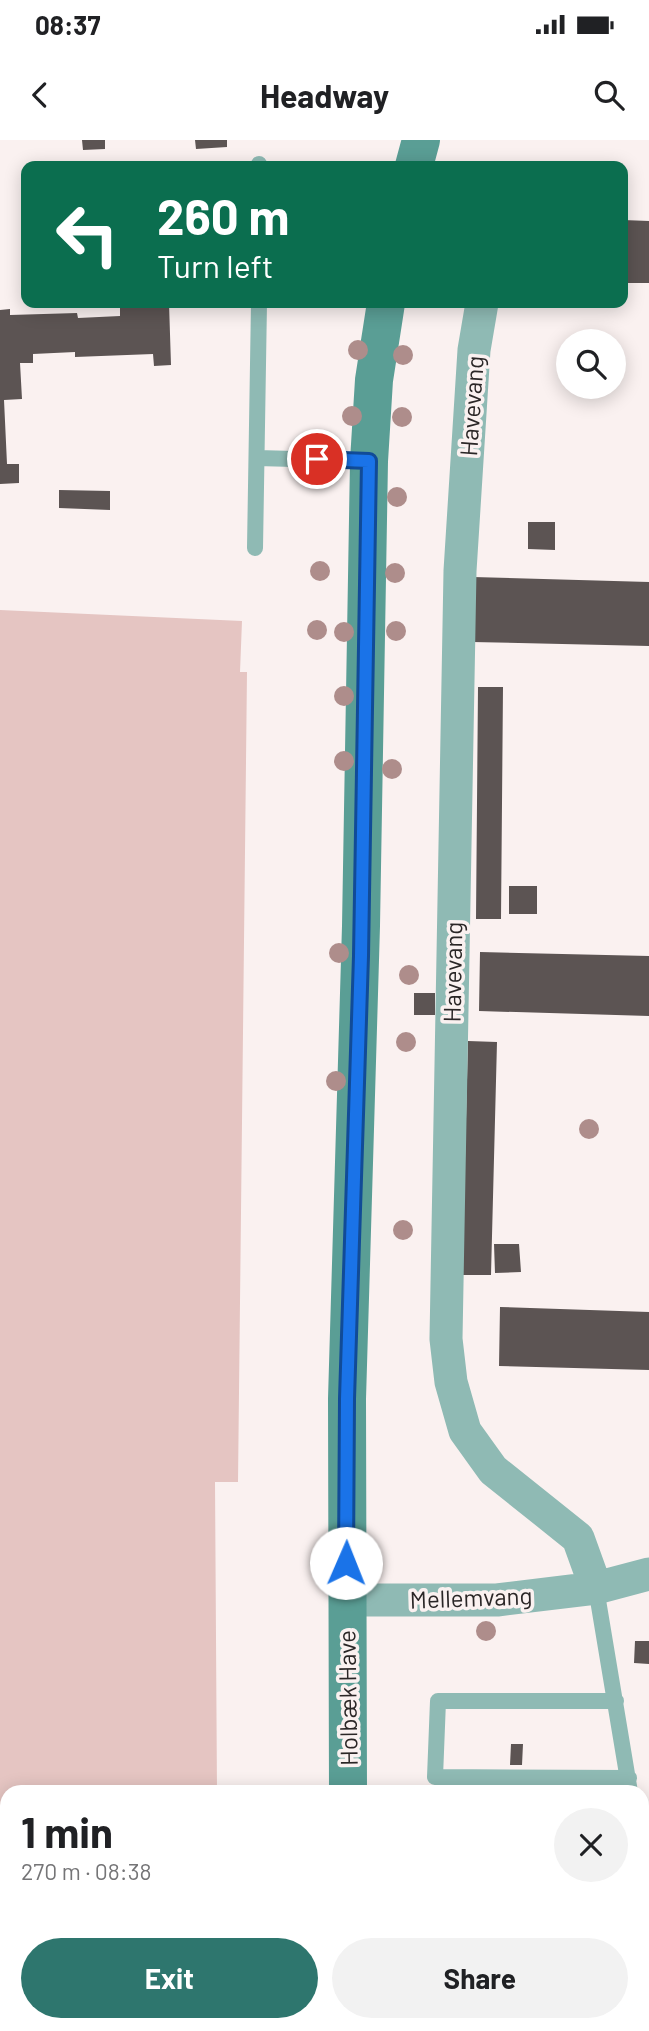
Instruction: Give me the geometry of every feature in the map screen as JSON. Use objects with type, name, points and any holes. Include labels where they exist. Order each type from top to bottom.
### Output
[{"type":"street","points":[[415,161],[421,140]]},
{"type":"street","name":"Holbæk Have","points":[[348,1785],[347,1399],[361,946],[369,461],[374,380],[385,308]]},
{"type":"street","name":"Havevang","points":[[481,308],[474,350],[460,571],[446,1339],[451,1382],[465,1431],[493,1470],[578,1538],[596,1588]]},
{"type":"street","name":"Mellemvang","points":[[346,1600],[497,1600],[596,1588],[649,1574]]},
{"type":"lane","points":[[255,548],[259,308]]},
{"type":"lane","points":[[257,458],[369,461]]},
{"type":"lane","points":[[596,1588],[630,1785],[435,1777],[438,1701],[615,1700]]},
{"type":"shaded area","points":[[0,610],[242,621],[240,672],[247,672],[238,1482],[215,1482],[217,1785],[0,1785]]},
{"type":"building","points":[[82,140],[105,140],[105,149],[83,150]]},
{"type":"building","points":[[195,140],[227,140],[227,147],[196,149]]},
{"type":"building","points":[[628,220],[649,221],[649,283],[628,283]]},
{"type":"building","points":[[120,308],[169,308],[171,365],[154,366],[153,354],[75,357],[75,352],[33,354],[33,363],[20,363],[22,399],[4,400],[7,464],[19,464],[19,483],[0,484],[0,310],[10,309],[10,315],[77,313],[78,318],[120,316]]},
{"type":"building","points":[[59,490],[110,491],[110,510],[59,508]]},
{"type":"building","points":[[528,522],[555,522],[555,550],[528,549]]},
{"type":"building","points":[[473,577],[649,582],[649,646],[472,642]]},
{"type":"building","points":[[478,687],[503,687],[501,919],[476,919]]},
{"type":"building","points":[[509,886],[537,886],[537,914],[509,914]]},
{"type":"building","points":[[480,952],[649,956],[649,1016],[479,1011]]},
{"type":"building","points":[[414,993],[435,993],[435,1015],[414,1015]]},
{"type":"building","points":[[468,1041],[497,1042],[491,1275],[462,1275]]},
{"type":"building","points":[[494,1244],[519,1244],[521,1272],[495,1273]]},
{"type":"building","points":[[500,1307],[649,1312],[649,1370],[499,1366]]},
{"type":"building","points":[[635,1641],[649,1641],[649,1664],[634,1663]]},
{"type":"building","points":[[511,1744],[523,1744],[522,1765],[510,1765]]},
{"type":"route","points":[[317,459],[369,461],[361,956],[347,1399],[346,1563]]}]
